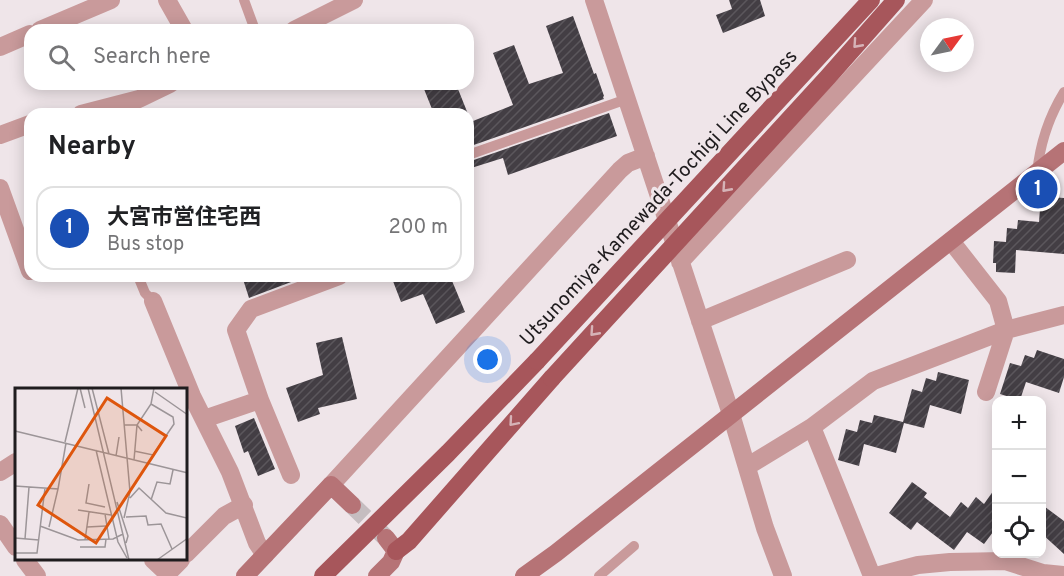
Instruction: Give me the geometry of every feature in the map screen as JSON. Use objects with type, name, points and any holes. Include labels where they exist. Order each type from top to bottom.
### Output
[{"type":"main road","name":"Utsunomiya-Kamewada-Tochigi Line Bypass","points":[[323,576],[448,453],[537,361],[872,0]]},
{"type":"main road","points":[[391,544],[409,541],[552,378],[896,0]]},
{"type":"street","points":[[54,24],[111,0]]},
{"type":"street","points":[[167,0],[181,24]]},
{"type":"street","points":[[306,24],[354,0]]},
{"type":"street","points":[[594,0],[748,466],[765,528],[783,576]]},
{"type":"street","points":[[680,262],[924,0]]},
{"type":"street","points":[[0,47],[24,37]]},
{"type":"street","points":[[108,108],[139,99],[158,90]]},
{"type":"street","points":[[0,135],[24,126]]},
{"type":"street","points":[[524,576],[1064,152]]},
{"type":"street","points":[[245,576],[620,170],[628,163],[646,156]]},
{"type":"street","points":[[0,188],[24,254]]},
{"type":"street","points":[[951,241],[998,301],[1006,330],[986,392]]},
{"type":"street","points":[[700,321],[847,260]]},
{"type":"street","points":[[291,475],[260,400],[236,330],[252,309],[323,282]]},
{"type":"street","points":[[153,302],[185,388]]},
{"type":"street","points":[[748,466],[812,427],[873,381],[1006,330],[1064,315]]},
{"type":"street","points":[[188,393],[204,419],[230,472],[257,543],[265,555]]},
{"type":"street","points":[[204,419],[260,400]]},
{"type":"street","points":[[812,427],[872,576]]},
{"type":"street","points":[[0,472],[15,463]]},
{"type":"street","points":[[331,485],[352,505]]},
{"type":"street","points":[[188,552],[224,516],[244,505]]},
{"type":"street","points":[[0,524],[15,546]]},
{"type":"street","points":[[377,576],[391,562],[391,544]]},
{"type":"street","points":[[26,561],[37,576]]},
{"type":"street","points":[[154,561],[166,575],[180,561]]},
{"type":"street","points":[[876,576],[918,565],[1005,561],[1043,573],[1064,575]]},
{"type":"lane","points":[[244,0],[253,24]]},
{"type":"lane","points":[[1036,173],[1040,146],[1052,112],[1064,92]]},
{"type":"lane","points":[[474,153],[627,99]]},
{"type":"lane","points":[[140,282],[145,293],[153,302]]},
{"type":"lane","points":[[599,576],[634,546]]},
{"type":"building","points":[[729,0],[760,0],[765,16],[723,33],[716,15],[732,9]]},
{"type":"building","points":[[573,16],[604,99],[474,145],[474,121],[513,105],[493,53],[514,45],[529,84],[563,73],[546,26]]},
{"type":"building","points":[[424,90],[458,90],[466,108],[432,108]]},
{"type":"building","points":[[609,113],[617,136],[508,175],[503,158],[474,167],[474,160]]},
{"type":"building","points":[[1050,197],[1064,198],[1064,254],[1016,250],[1015,273],[996,272],[996,263],[993,263],[994,241],[1006,242],[1007,228],[1017,229],[1018,220],[1039,222],[1040,209],[1049,209]]},
{"type":"building","points":[[244,282],[291,282],[249,298]]},
{"type":"building","points":[[393,282],[452,282],[465,312],[436,324],[423,294],[401,302]]},
{"type":"building","points":[[342,337],[357,399],[318,408],[320,414],[298,422],[286,388],[323,375],[316,343]]},
{"type":"building","points":[[1037,350],[1064,359],[1064,377],[1059,393],[1026,382],[1021,396],[1000,394],[1010,363],[1021,366],[1025,355],[1034,358]]},
{"type":"building","points":[[938,372],[969,380],[961,414],[930,405],[924,428],[904,423],[896,453],[864,444],[859,466],[838,460],[846,429],[857,432],[860,420],[872,423],[874,415],[903,422],[912,389],[922,392],[926,378],[936,381]]},
{"type":"building","points":[[254,418],[275,469],[258,476],[248,451],[244,453],[235,426]]},
{"type":"building","points":[[912,482],[927,493],[924,497],[950,517],[961,502],[968,508],[976,497],[984,504],[992,493],[992,533],[984,544],[967,532],[954,550],[917,522],[911,530],[889,513]]},
{"type":"building","points":[[1046,508],[1064,521],[1064,554],[1046,538]]},
{"type":"tunnel","points":[[352,505],[385,537]]},
{"type":"place","name":"大宮市営住宅西","points":[[1038,189]]}]
